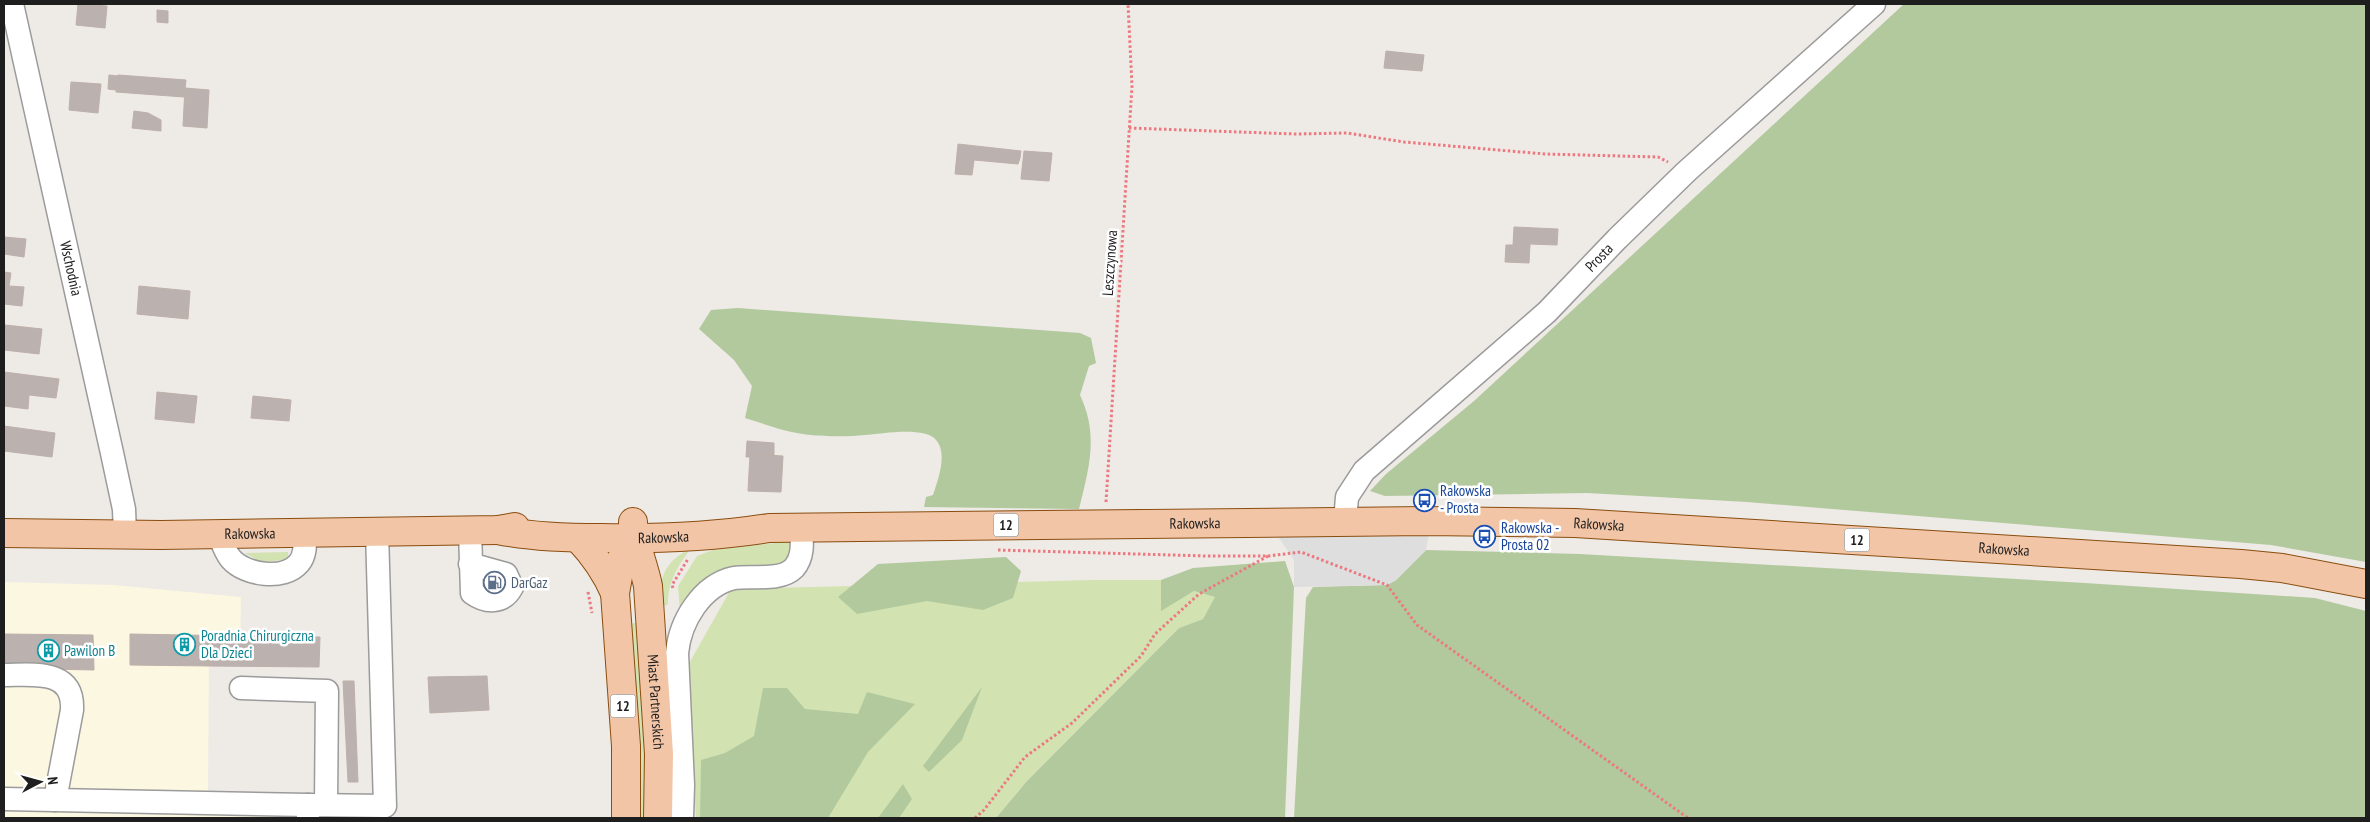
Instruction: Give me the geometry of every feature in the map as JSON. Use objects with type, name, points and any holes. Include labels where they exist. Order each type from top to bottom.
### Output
[{"type":"main road","name":"Rakowska","points":[[498,530],[528,536],[578,538],[718,521],[768,528]]},
{"type":"main road","name":"Rakowska","points":[[4,533],[125,535],[470,531],[498,530],[534,524],[634,530],[683,538],[768,528],[1345,522],[1575,523],[2242,564],[2290,569],[2366,584]]},
{"type":"main road","name":"Miast Partnerskich","points":[[634,530],[648,586],[658,744],[658,818]]},
{"type":"main road","name":"12","points":[[626,818],[626,746],[616,593],[621,560],[634,530]]},
{"type":"main road","points":[[578,538],[594,555],[608,575],[616,593]]},
{"type":"main road","name":"Miast Partnerskich","points":[[648,586],[660,554],[670,545],[683,538]]},
{"type":"street","name":"Wschodnia","points":[[12,4],[124,508],[125,535]]},
{"type":"street","name":"Prosta","points":[[1345,522],[1347,497],[1364,471],[1546,312],[1687,171],[1874,4]]},
{"type":"street","points":[[682,818],[683,785],[677,653],[678,643],[687,618],[698,601],[722,582],[736,578],[782,575],[792,569],[799,560],[802,549],[801,528]]},
{"type":"street","points":[[470,531],[470,564],[472,593],[479,598],[489,600],[500,599],[508,594],[512,587],[506,574],[470,564]]},
{"type":"street","points":[[4,799],[385,812],[377,532]]},
{"type":"street","points":[[219,534],[227,553],[236,563],[253,571],[267,573],[291,570],[299,563],[304,553],[305,533]]},
{"type":"street","points":[[4,675],[48,676],[61,682],[71,697],[72,710],[55,800]]},
{"type":"street","points":[[241,688],[327,691],[314,809]]},
{"type":"path","name":"Leszczynowa","points":[[1105,524],[1132,86],[1128,4]]},
{"type":"path","points":[[1129,128],[1295,134],[1347,133],[1404,142],[1545,154],[1658,157],[1687,171]]},
{"type":"path","points":[[988,550],[1206,556],[1268,556],[1301,552],[1387,585],[1418,625],[1688,818]]},
{"type":"path","points":[[974,818],[984,810],[1025,757],[1072,723],[1141,656],[1155,634],[1199,594],[1268,556]]},
{"type":"shaded area","points":[[1275,532],[1429,532],[1426,550],[1396,580],[1387,585],[1294,587],[1294,560]]},
{"type":"shaded area","points":[[4,582],[114,585],[241,597],[240,655],[209,655],[208,793],[305,795],[305,818],[4,818]]},
{"type":"green space","points":[[1904,4],[2366,4],[2366,562],[2271,545],[1747,502],[1587,493],[1385,496],[1370,491],[1386,474],[1474,401]]},
{"type":"green space","points":[[738,308],[1080,333],[1091,338],[1096,363],[1089,366],[1080,395],[1086,410],[1091,438],[1089,465],[1079,509],[924,507],[926,497],[933,495],[942,459],[940,445],[930,436],[913,432],[849,436],[813,435],[784,430],[745,418],[752,386],[734,360],[699,329],[711,310]]},
{"type":"green space","points":[[792,542],[795,546],[786,567],[739,573],[680,613],[678,586],[697,556],[713,550]]},
{"type":"green space","points":[[691,548],[672,581],[668,604],[661,608],[662,579],[665,572],[674,559]]},
{"type":"green space","points":[[1426,550],[1580,554],[2085,583],[2315,598],[2366,611],[2366,818],[1294,818],[1306,598],[1313,587],[1387,585],[1396,580]]},
{"type":"green space","points":[[288,552],[285,560],[260,562],[245,553]]},
{"type":"green space","points":[[1006,557],[1021,571],[1013,598],[983,610],[927,601],[857,614],[838,597],[878,564]]},
{"type":"green space","points":[[1285,561],[1294,587],[1285,818],[996,818],[1027,781],[1179,628],[1203,619],[1215,597],[1194,591],[1161,611],[1161,580],[1193,568]]},
{"type":"green space","points":[[1161,580],[1161,610],[1194,591],[1216,597],[1203,619],[1179,628],[1027,781],[996,818],[696,818],[687,667],[731,589]]},
{"type":"green space","points":[[641,622],[647,743],[646,818],[636,818],[628,624]]},
{"type":"green space","points":[[982,687],[962,740],[929,772],[923,766]]},
{"type":"green space","points":[[763,688],[787,688],[805,709],[858,714],[867,692],[915,704],[868,752],[828,818],[700,818],[701,760],[725,753],[754,736]]},
{"type":"green space","points":[[903,784],[912,799],[899,818],[878,818]]},
{"type":"building","points":[[78,4],[107,6],[105,28],[76,25]]},
{"type":"building","points":[[157,10],[168,11],[168,23],[157,22]]},
{"type":"building","points":[[1386,51],[1424,55],[1422,71],[1384,68]]},
{"type":"building","points":[[109,75],[118,76],[116,90],[108,89]]},
{"type":"building","points":[[118,75],[186,80],[184,97],[116,92]]},
{"type":"building","points":[[71,82],[101,84],[98,113],[69,110]]},
{"type":"building","points":[[185,88],[209,90],[207,128],[183,126]]},
{"type":"building","points":[[134,111],[148,113],[161,120],[161,131],[132,128]]},
{"type":"building","points":[[958,144],[1021,151],[1020,158],[1018,164],[974,160],[972,175],[955,174]]},
{"type":"building","points":[[1024,151],[1052,153],[1049,181],[1021,179]]},
{"type":"building","points":[[1514,227],[1558,229],[1557,245],[1530,244],[1529,263],[1505,262],[1506,245],[1513,245]]},
{"type":"building","points":[[4,237],[26,239],[24,257],[4,254]]},
{"type":"building","points":[[4,272],[11,273],[9,286],[24,287],[22,306],[4,304]]},
{"type":"building","points":[[139,286],[190,291],[188,319],[137,314]]},
{"type":"building","points":[[5,325],[42,329],[39,354],[4,350]]},
{"type":"building","points":[[4,372],[59,379],[56,398],[29,395],[28,409],[4,406]]},
{"type":"building","points":[[157,392],[197,396],[194,423],[155,419]]},
{"type":"building","points":[[253,396],[291,400],[289,421],[251,418]]},
{"type":"building","points":[[4,426],[55,433],[52,457],[4,451]]},
{"type":"building","points":[[747,441],[774,443],[774,456],[750,454],[750,457],[746,457]]},
{"type":"building","points":[[750,454],[783,456],[781,492],[748,491]]},
{"type":"building","name":"Pawilon B","points":[[4,634],[93,635],[94,670],[4,668]]},
{"type":"building","name":"Poradnia Chirurgiczna Dla Dzieci","points":[[130,634],[240,636],[240,655],[209,655],[209,666],[130,665]]},
{"type":"building","points":[[240,636],[320,637],[319,667],[209,666],[209,655],[240,655]]},
{"type":"building","points":[[487,676],[489,710],[430,713],[428,677]]},
{"type":"building","points":[[343,681],[354,681],[358,782],[348,782]]},
{"type":"building","points":[[353,816],[354,818],[324,818],[324,817]]},
{"type":"place","name":"Rakowska - Prosta","points":[[1424,500]]},
{"type":"place","name":"Rakowska - Prosta 02","points":[[1485,537]]},
{"type":"place","name":"DarGaz","points":[[495,583]]},
{"type":"place","name":"Poradnia Chirurgiczna Dla Dzieci","points":[[185,645]]},
{"type":"place","name":"Pawilon B","points":[[48,651]]}]
